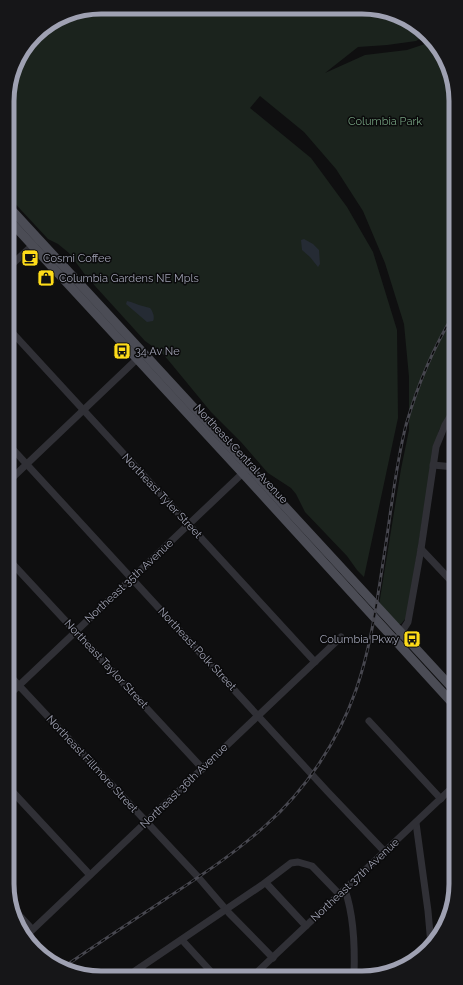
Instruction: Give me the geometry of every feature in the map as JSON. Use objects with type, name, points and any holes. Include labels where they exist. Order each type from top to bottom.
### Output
[{"type":"main road","name":"Northeast Central Avenue","points":[[14,214],[35,242],[137,359],[246,470]]},
{"type":"main road","name":"Northeast Central Avenue","points":[[14,224],[35,242],[246,470],[399,637],[449,699]]},
{"type":"main road","name":"Northeast Central Avenue","points":[[399,637],[449,685]]},
{"type":"street","points":[[14,262],[35,242]]},
{"type":"street","name":"Northeast Tyler Street","points":[[14,336],[315,662]]},
{"type":"street","points":[[14,476],[137,359]]},
{"type":"street","points":[[399,637],[408,622],[421,549],[436,447],[449,416]]},
{"type":"street","name":"Northeast Polk Street","points":[[14,451],[385,852]]},
{"type":"street","points":[[433,465],[449,467]]},
{"type":"street","name":"Northeast 35th Avenue","points":[[14,690],[246,470]]},
{"type":"street","points":[[421,549],[449,579]]},
{"type":"street","name":"Northeast Taylor Street","points":[[14,565],[203,768]]},
{"type":"street","name":"Northeast 36th Avenue","points":[[29,933],[341,637]]},
{"type":"street","name":"Northeast Fillmore Street","points":[[14,680],[198,877],[226,910],[273,958]]},
{"type":"street","points":[[369,721],[441,799]]},
{"type":"street","name":"Northeast 37th Avenue","points":[[258,971],[449,791]]},
{"type":"street","points":[[14,793],[90,875]]},
{"type":"street","points":[[416,823],[430,938]]},
{"type":"street","points":[[136,971],[266,883],[285,866],[298,862],[312,866],[342,892],[351,915],[354,971]]},
{"type":"street","points":[[266,883],[306,926]]},
{"type":"street","points":[[21,917],[32,929]]},
{"type":"street","points":[[182,940],[210,971]]},
{"type":"street","points":[[140,968],[143,971]]},
{"type":"green space","name":"Columbia Park","points":[[95,14],[368,14],[400,23],[421,38],[416,41],[358,47],[325,73],[365,55],[407,50],[426,44],[431,48],[446,78],[449,101],[449,413],[439,430],[433,452],[409,604],[406,618],[401,624],[397,624],[379,605],[401,469],[409,430],[409,377],[404,324],[385,263],[363,211],[336,169],[304,132],[260,96],[250,108],[311,158],[347,207],[373,252],[397,330],[398,418],[364,577],[347,556],[305,512],[296,494],[291,488],[268,473],[241,442],[211,412],[162,353],[145,341],[86,276],[69,253],[58,244],[48,239],[14,202],[14,95],[17,78],[23,63],[32,48],[44,36],[63,23]]},
{"type":"shaded area","points":[[304,239],[313,244],[319,250],[320,264],[318,267],[302,250],[301,240]]},
{"type":"shaded area","points":[[127,301],[150,308],[154,318],[153,321],[147,322],[126,304]]},
{"type":"railway","points":[[68,964],[229,856],[265,826],[294,797],[307,781],[330,746],[349,709],[370,641],[387,540],[396,474],[406,425],[426,368],[449,322]]},
{"type":"place","name":"Cosmi Coffee","points":[[30,258]]},
{"type":"place","name":"Columbia Gardens NE Mpls","points":[[46,278]]},
{"type":"place","name":"34 Av Ne","points":[[122,351]]},
{"type":"place","name":"Columbia Pkwy","points":[[412,639]]}]
